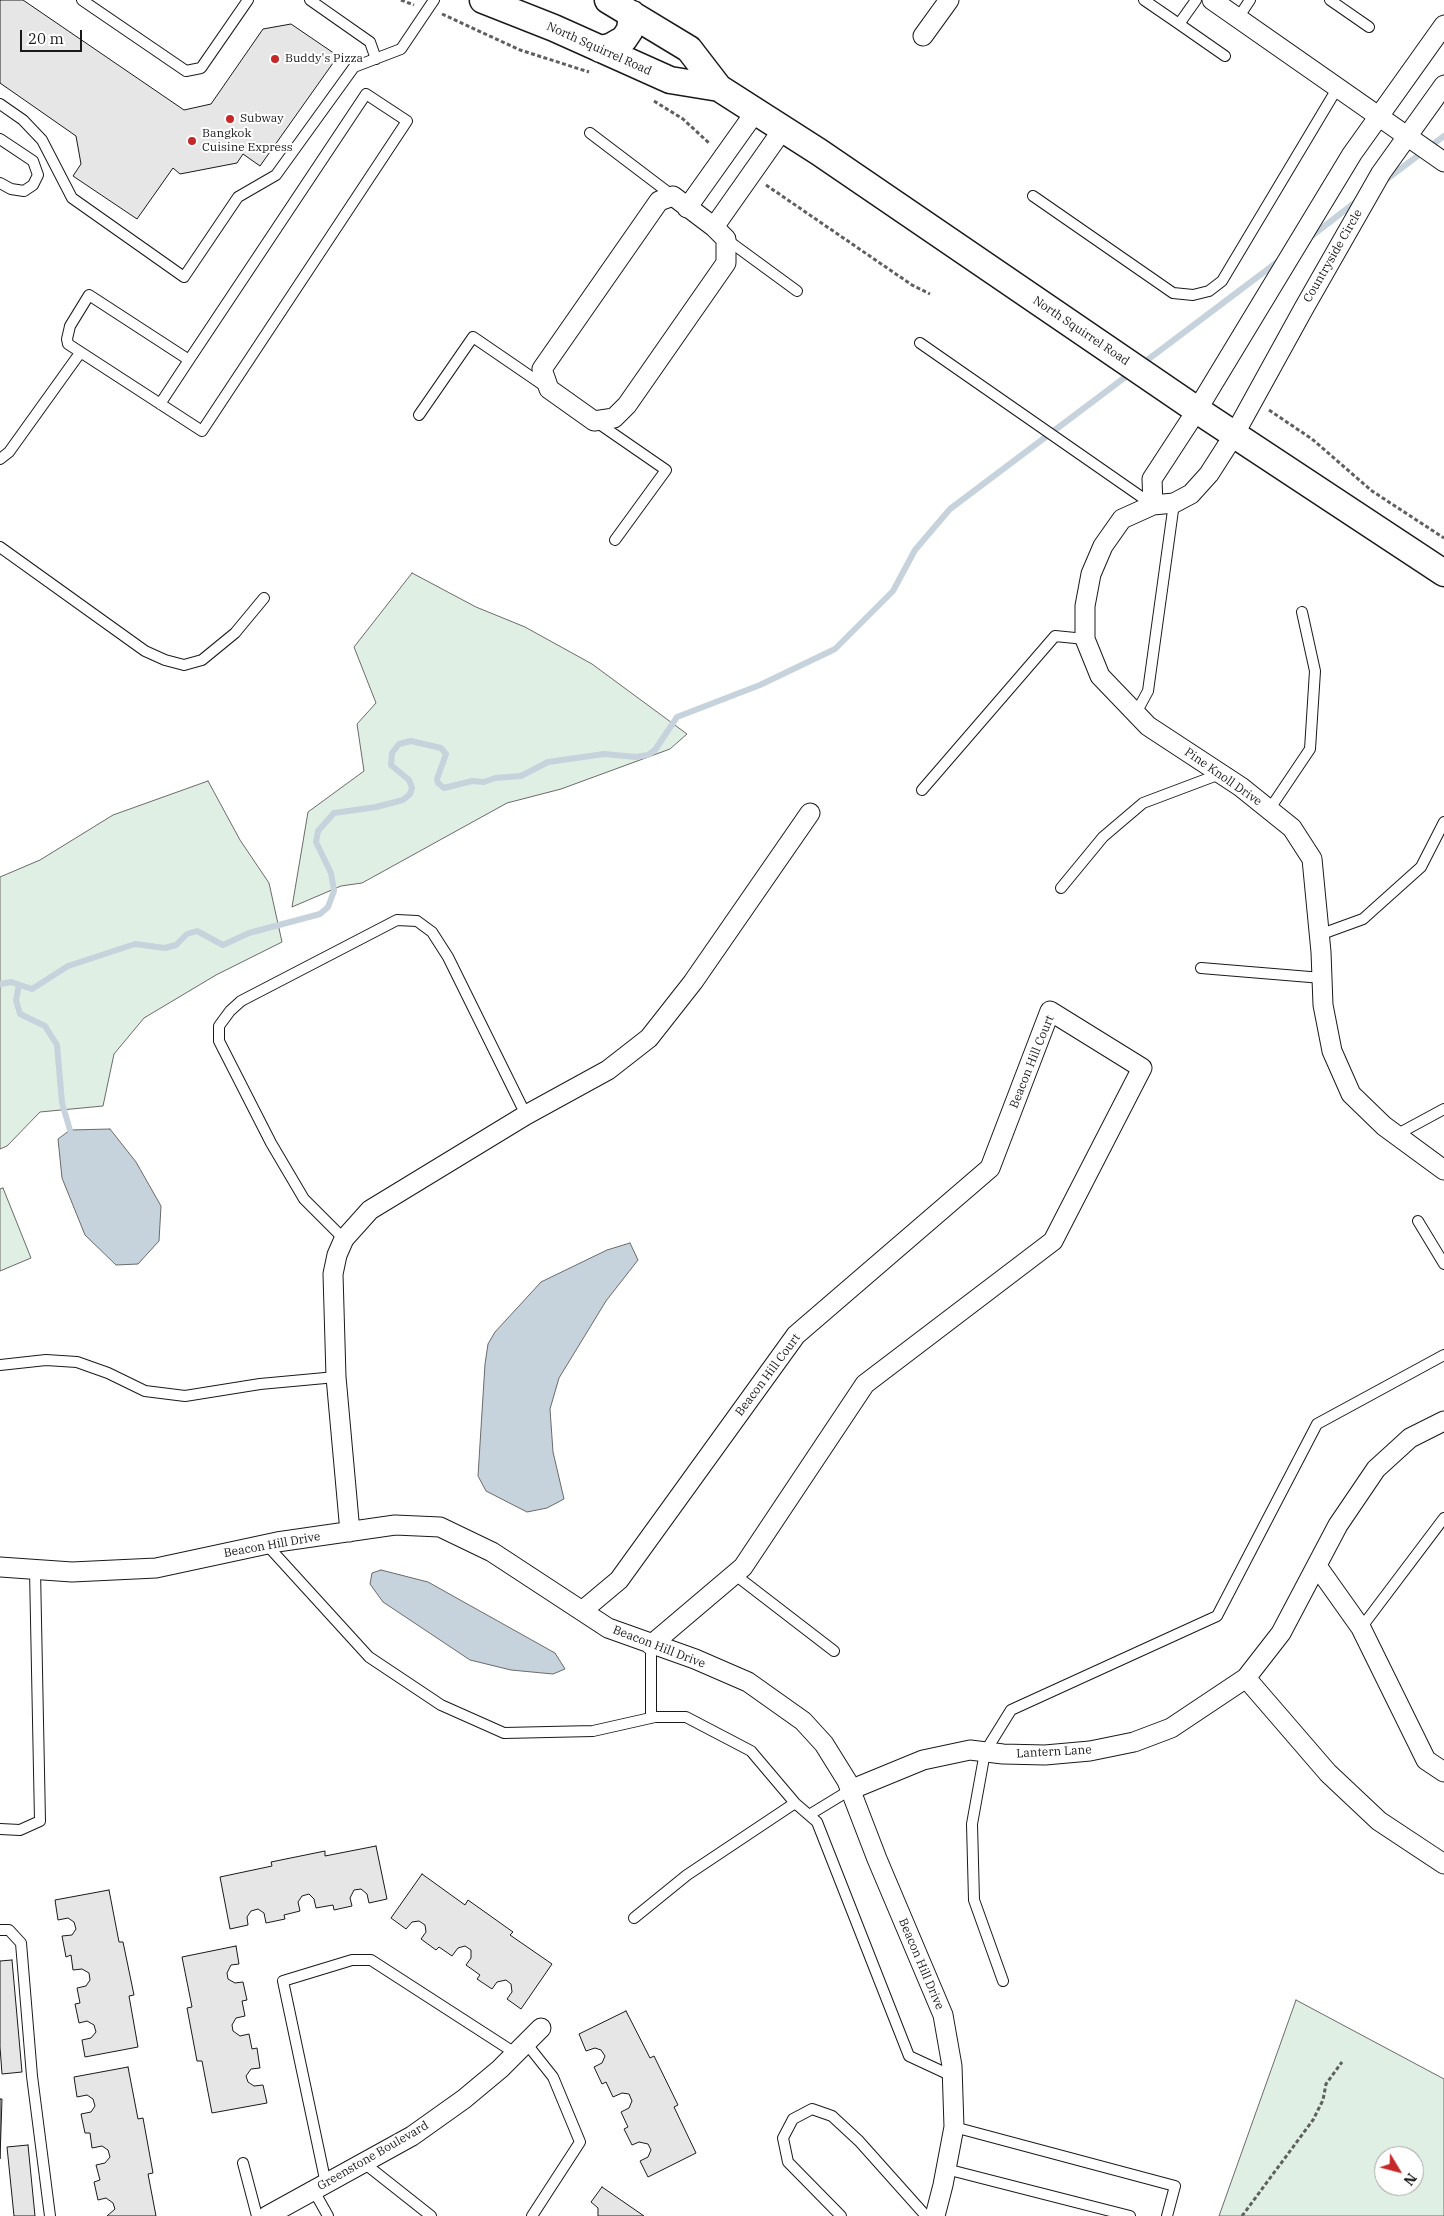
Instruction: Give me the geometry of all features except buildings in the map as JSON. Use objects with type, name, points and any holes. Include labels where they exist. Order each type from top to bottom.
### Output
[{"type":"street","name":"North Squirrel Road","points":[[483,0],[670,80],[719,88]]},
{"type":"street","name":"North Squirrel Road","points":[[608,0],[689,49],[719,88],[783,129],[1234,435],[1444,572]]},
{"type":"street","points":[[923,36],[949,0]]},
{"type":"street","points":[[1212,0],[1444,162]]},
{"type":"street","points":[[600,49],[610,47],[624,39],[630,30],[632,14]]},
{"type":"street","name":"Countryside Circle","points":[[1234,435],[1371,190],[1393,126],[1444,25]]},
{"type":"street","name":"Countryside Circle","points":[[1197,410],[1352,154],[1393,126],[1444,84]]},
{"type":"street","points":[[680,202],[756,111]]},
{"type":"street","points":[[720,233],[783,129]]},
{"type":"street","points":[[659,201],[680,202],[720,233],[726,263],[627,405],[614,418],[594,421],[548,389],[542,369],[659,201]]},
{"type":"street","points":[[1153,505],[1152,479],[1197,410]]},
{"type":"street","name":"Pine Knoll Drive","points":[[1234,435],[1191,494],[1174,503],[1153,505],[1122,519],[1103,546],[1091,574],[1085,606],[1085,639],[1100,676],[1148,726],[1241,787],[1292,828],[1312,859],[1323,1005],[1332,1051],[1351,1094],[1396,1135],[1444,1170]]},
{"type":"street","points":[[350,1532],[336,1377],[333,1274],[337,1255],[344,1239],[370,1210],[526,1116],[608,1070],[649,1038],[693,982],[810,813]]},
{"type":"street","name":"Beacon Hill Court","points":[[582,1611],[619,1580],[796,1335],[990,1168],[1050,1011],[1142,1068],[1053,1241],[865,1384],[743,1567],[651,1645]]},
{"type":"street","name":"Lantern Lane","points":[[850,1790],[923,1760],[970,1750],[1045,1755],[1090,1751],[1134,1742],[1171,1728],[1246,1678],[1281,1633],[1338,1525],[1376,1469],[1410,1438],[1444,1421]]},
{"type":"street","name":"Beacon Hill Drive","points":[[0,1567],[72,1572],[156,1568],[266,1544],[396,1525],[440,1528],[492,1552],[608,1628],[748,1682],[803,1720],[824,1744],[850,1790],[943,2015],[952,2076],[954,2127],[935,2216]]},
{"type":"street","points":[[1317,1566],[1361,1628],[1426,1760],[1444,1772]]},
{"type":"street","points":[[1246,1678],[1328,1773],[1379,1821],[1444,1864]]},
{"type":"street","name":"Greenstone Boulevard","points":[[267,2216],[412,2136],[456,2104],[541,2028]]},
{"type":"lane","points":[[82,0],[186,71],[201,68],[248,0]]},
{"type":"lane","points":[[310,0],[370,42],[376,59]]},
{"type":"lane","points":[[0,104],[23,120],[42,140],[72,198],[184,277],[238,197],[276,176],[354,67],[401,49],[434,0]]},
{"type":"lane","points":[[1144,0],[1225,56]]},
{"type":"lane","points":[[1179,24],[1196,0]]},
{"type":"lane","points":[[1238,18],[1250,0]]},
{"type":"lane","points":[[1330,0],[1369,27]]},
{"type":"lane","points":[[1033,196],[1173,293],[1193,296],[1209,292],[1222,281],[1338,87]]},
{"type":"lane","points":[[160,404],[366,94],[407,121],[202,431],[80,353],[68,344],[68,333],[73,319],[89,295],[189,360]]},
{"type":"lane","points":[[590,133],[680,202]]},
{"type":"lane","points":[[0,139],[33,161],[38,175],[34,185],[24,191],[11,189],[0,183]]},
{"type":"lane","points":[[720,233],[797,291]]},
{"type":"lane","points":[[419,415],[474,338],[548,389]]},
{"type":"lane","points":[[920,343],[1153,505]]},
{"type":"lane","points":[[0,459],[9,452],[80,353]]},
{"type":"lane","points":[[594,421],[666,470],[615,540]]},
{"type":"lane","points":[[1136,713],[1148,691],[1174,503]]},
{"type":"lane","points":[[0,547],[145,651],[165,660],[184,665],[202,660],[235,633],[264,598]]},
{"type":"lane","points":[[1269,810],[1310,749],[1316,671],[1302,612]]},
{"type":"lane","points":[[922,790],[1056,636],[1085,639]]},
{"type":"lane","points":[[1061,888],[1103,838],[1143,803],[1220,774]]},
{"type":"lane","points":[[1319,935],[1363,919],[1422,867],[1444,822]]},
{"type":"lane","points":[[344,1239],[304,1199],[271,1143],[219,1041],[219,1026],[230,1010],[241,1001],[397,920],[417,921],[432,932],[448,956],[526,1116]]},
{"type":"lane","points":[[1201,968],[1322,978]]},
{"type":"lane","points":[[1396,1135],[1444,1109]]},
{"type":"lane","points":[[1418,1221],[1444,1264]]},
{"type":"lane","points":[[1003,1981],[974,1900],[972,1824],[986,1752],[1010,1710],[1217,1616],[1317,1424],[1444,1355]]},
{"type":"lane","points":[[0,1365],[46,1360],[77,1362],[108,1373],[145,1391],[184,1396],[260,1384],[336,1377]]},
{"type":"lane","points":[[1361,1628],[1444,1518]]},
{"type":"lane","points":[[266,1544],[369,1657],[441,1705],[504,1733],[593,1731],[651,1718],[686,1718],[751,1751],[795,1803],[817,1822],[910,2056],[952,2076]]},
{"type":"lane","points":[[0,1829],[20,1830],[40,1821],[35,1570]]},
{"type":"lane","points":[[734,1574],[834,1651]]},
{"type":"lane","points":[[651,1645],[651,1718]]},
{"type":"lane","points":[[810,1815],[850,1790]]},
{"type":"lane","points":[[634,1918],[687,1875],[795,1803]]},
{"type":"lane","points":[[0,1930],[9,1930],[21,1943],[32,2076],[50,2216]]},
{"type":"lane","points":[[328,2216],[320,2188],[283,1981],[352,1960],[371,1960],[520,2048],[553,2077],[580,2142],[532,2216]]},
{"type":"lane","points":[[841,2216],[788,2162],[782,2138],[793,2119],[812,2109],[832,2116],[846,2129],[926,2216]]},
{"type":"lane","points":[[954,2127],[1175,2186],[1168,2216]]},
{"type":"lane","points":[[243,2163],[257,2216]]},
{"type":"lane","points":[[364,2163],[432,2216]]},
{"type":"lane","points":[[946,2169],[1130,2216]]},
{"type":"path","points":[[401,0],[415,5]]},
{"type":"path","points":[[440,13],[520,50],[598,74]]},
{"type":"path","points":[[649,98],[683,119],[716,150]]},
{"type":"path","points":[[758,179],[912,285],[930,294]]},
{"type":"path","points":[[1274,414],[1312,439],[1372,491],[1444,538]]},
{"type":"path","points":[[1242,2216],[1313,2120],[1323,2100],[1326,2084],[1342,2062]]},
{"type":"green space","points":[[412,573],[476,607],[525,627],[592,664],[687,734],[670,749],[561,789],[507,803],[362,883],[341,886],[292,907],[308,812],[364,771],[357,724],[376,703],[354,647]]},
{"type":"green space","points":[[208,781],[240,840],[269,883],[282,942],[216,975],[144,1018],[114,1054],[103,1106],[40,1112],[7,1146],[0,1149],[0,877],[40,860],[113,815]]},
{"type":"green space","points":[[3,1188],[31,1258],[0,1271],[0,1189]]},
{"type":"green space","points":[[1296,2000],[1444,2079],[1444,2216],[1219,2216]]},
{"type":"shaded area","points":[[110,1129],[136,1162],[161,1206],[159,1241],[138,1264],[116,1265],[85,1235],[62,1178],[58,1139],[70,1130]]},
{"type":"shaded area","points":[[630,1243],[638,1260],[606,1301],[559,1378],[550,1409],[553,1452],[564,1499],[547,1508],[527,1512],[486,1491],[478,1476],[488,1344],[495,1332],[541,1282],[607,1250]]},
{"type":"shaded area","points":[[381,1570],[428,1582],[555,1653],[565,1669],[553,1674],[511,1670],[470,1660],[383,1602],[370,1584],[372,1573]]},
{"type":"waterway","points":[[1383,182],[1444,136]]},
{"type":"waterway","points":[[1309,238],[1357,201]]},
{"type":"waterway","points":[[1142,364],[1280,260]]},
{"type":"waterway","points":[[0,984],[11,982],[32,989],[68,966],[135,944],[165,948],[176,945],[187,934],[197,931],[223,945],[249,933],[320,914],[328,907],[334,891],[331,873],[316,842],[318,831],[334,813],[376,807],[403,800],[410,794],[412,788],[409,780],[391,765],[392,753],[399,744],[411,741],[441,748],[446,754],[437,779],[438,783],[444,788],[472,781],[484,782],[495,778],[521,776],[548,762],[604,754],[636,757],[648,755],[655,750],[677,717],[760,685],[835,649],[893,591],[915,550],[950,509],[1132,372]]},
{"type":"waterway","points":[[19,985],[16,1000],[20,1014],[45,1026],[57,1045],[62,1103],[70,1130]]},
{"type":"place","name":"Buddy's Pizza","points":[[275,59]]},
{"type":"place","name":"Subway","points":[[230,119]]},
{"type":"place","name":"Bangkok Cuisine Express","points":[[192,141]]}]
